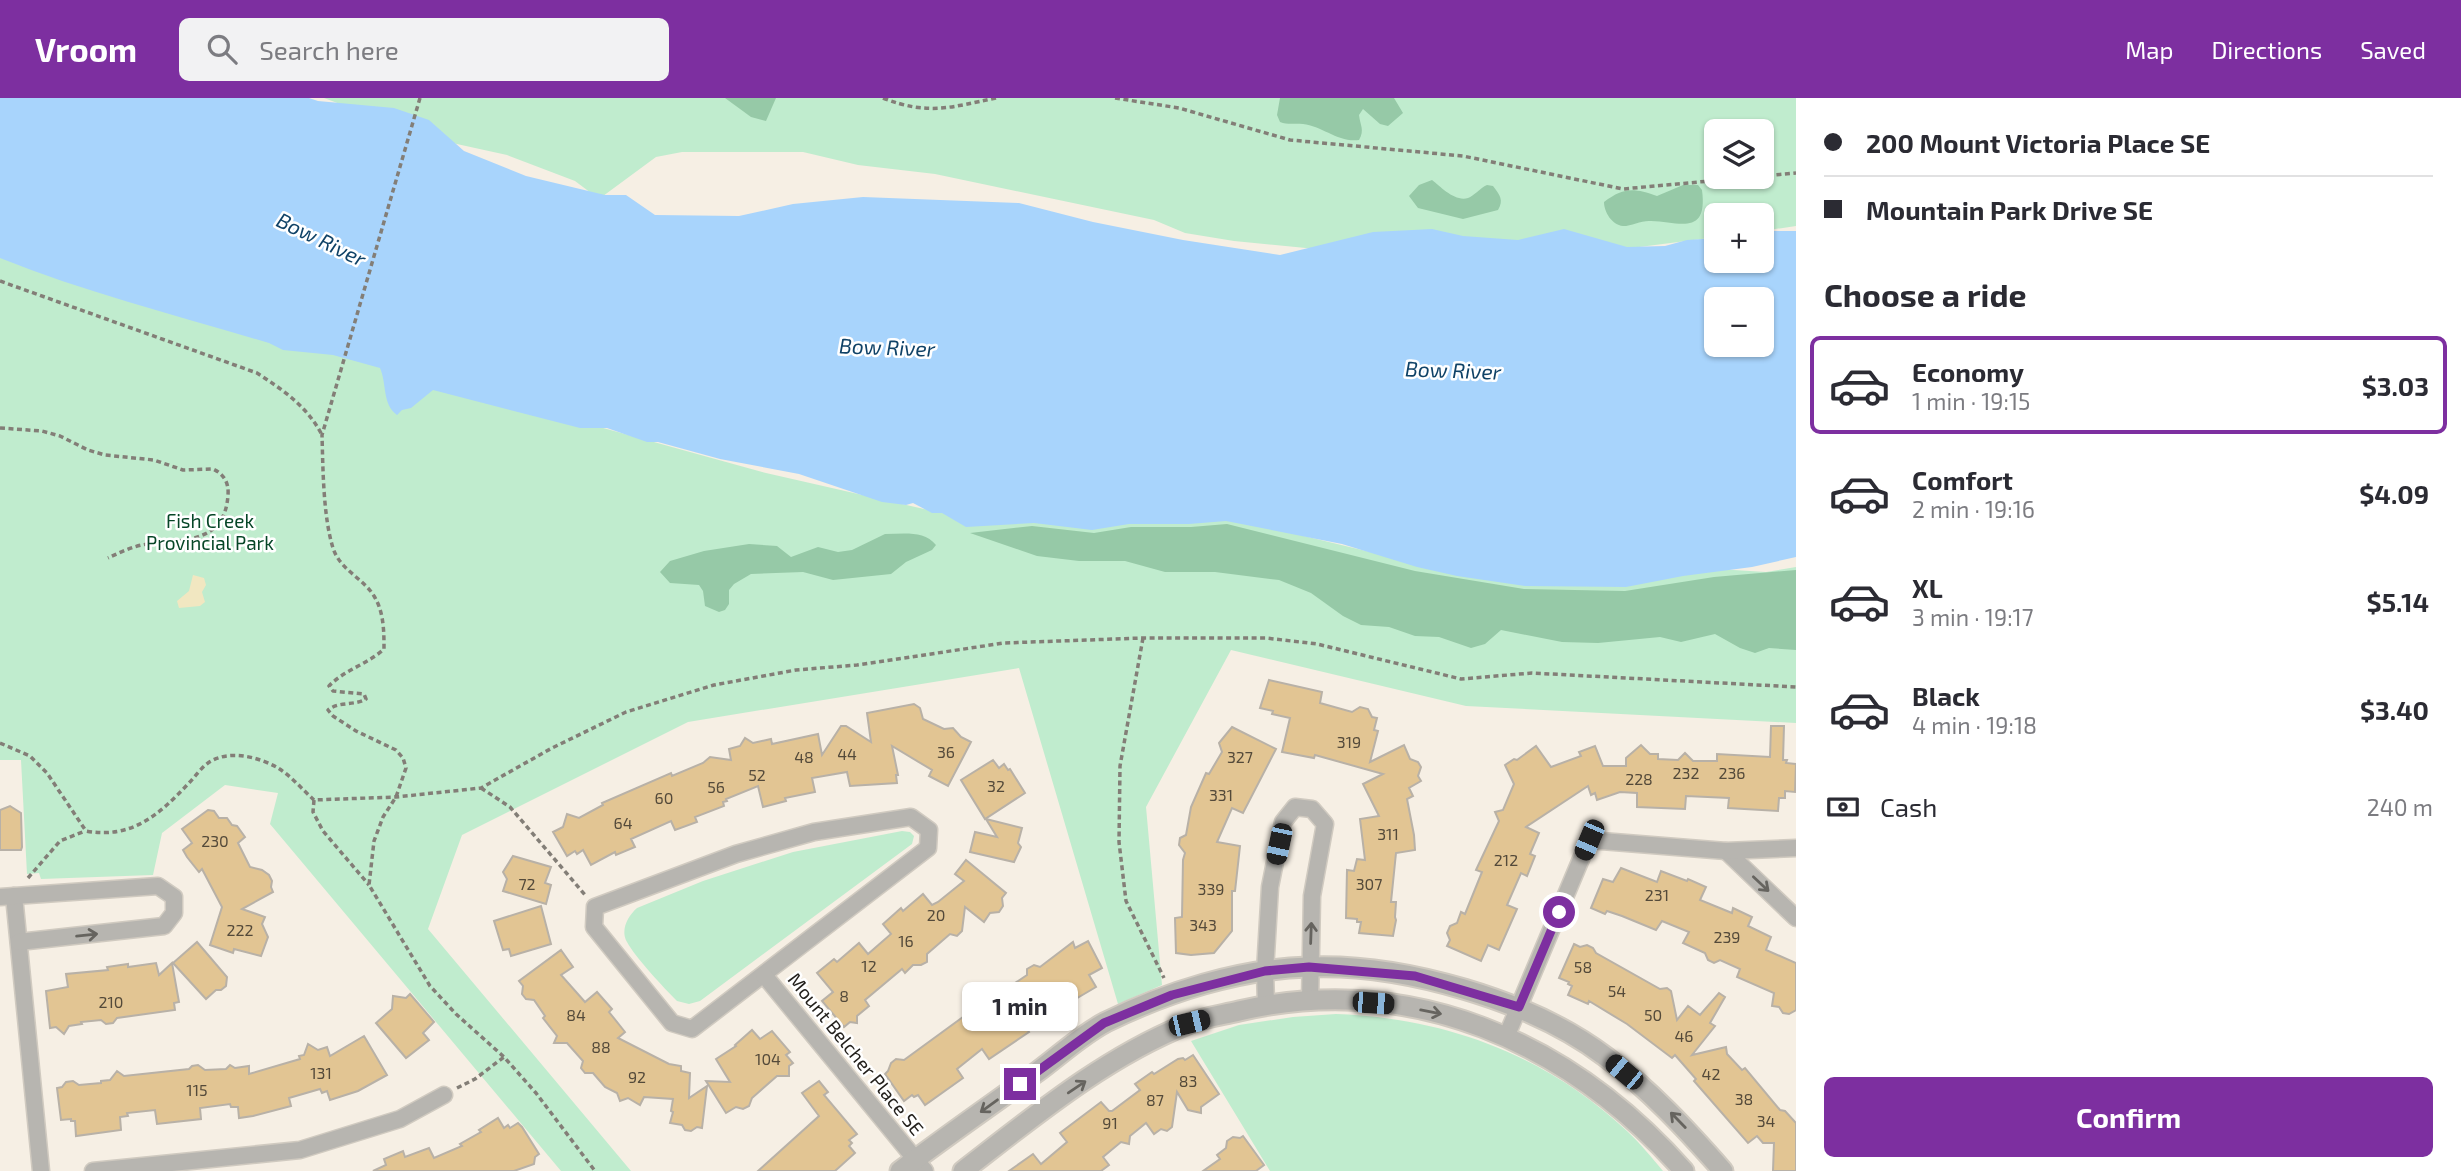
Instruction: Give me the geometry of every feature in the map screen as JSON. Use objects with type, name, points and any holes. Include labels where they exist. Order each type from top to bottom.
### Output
[{"type":"street","points":[[1266,1005],[1265,971],[1270,887],[1283,822],[1295,807],[1312,809],[1325,824],[1312,896],[1310,1001]]},
{"type":"street","name":"Mount Belcher Place SE","points":[[911,817],[929,830],[928,848],[692,1029],[672,1023],[594,927],[595,907],[736,854],[814,832],[911,817]]},
{"type":"street","points":[[1507,1035],[1589,840],[1726,851],[1796,848]]},
{"type":"street","points":[[1726,851],[1796,918]]},
{"type":"street","points":[[19,942],[164,926],[174,913],[174,897],[158,886],[7,897],[19,942],[41,1171]]},
{"type":"street","points":[[913,1167],[1104,1023],[1172,995],[1265,971],[1309,967],[1415,976],[1519,1007],[1551,1022],[1605,1056],[1677,1119],[1723,1171]]},
{"type":"street","name":"Mount Belcher Place SE","points":[[764,975],[913,1167]]},
{"type":"street","points":[[963,1171],[1041,1111],[1125,1054],[1189,1023],[1266,1005],[1310,1001],[1393,1005],[1451,1016],[1507,1035],[1584,1079],[1651,1136],[1684,1171]]},
{"type":"street","points":[[93,1171],[300,1150],[400,1119],[444,1095]]},
{"type":"path","points":[[369,885],[374,841],[383,817],[396,797],[406,768],[403,758],[396,750],[356,731],[328,710],[333,706],[366,699],[364,694],[333,691],[329,686],[335,679],[372,660],[384,649],[384,634],[381,613],[374,596],[346,570],[333,549],[324,493],[321,435],[420,98]]},
{"type":"path","points":[[883,98],[901,105],[933,110],[996,98]]},
{"type":"path","points":[[1115,98],[1179,107],[1290,140],[1463,156],[1623,189],[1796,173]]},
{"type":"path","points":[[0,281],[257,373],[290,395],[315,423],[321,435]]},
{"type":"path","points":[[0,428],[42,431],[105,455],[154,460],[183,470],[213,468],[224,478],[228,494],[226,506],[221,518],[205,534],[182,542],[138,546],[108,558]]},
{"type":"path","points":[[1143,638],[1120,766],[1119,842],[1126,901],[1172,995]]},
{"type":"path","points":[[7,897],[60,841],[86,831],[105,834],[129,830],[153,817],[210,762],[229,755],[252,757],[279,769],[314,800],[396,797],[481,788],[552,748],[626,712],[714,685],[796,670],[857,665],[1004,643],[1143,638],[1266,638],[1317,644],[1461,679],[1532,673],[1796,687]]},
{"type":"path","points":[[0,743],[30,756],[47,773],[86,831]]},
{"type":"path","points":[[481,788],[510,807],[595,907]]},
{"type":"path","points":[[314,800],[313,812],[323,831],[369,885],[430,986],[456,1014],[504,1056],[536,1093],[595,1171]]},
{"type":"path","points":[[444,1095],[475,1079],[504,1056]]},
{"type":"green space","points":[[324,98],[1796,98],[1796,226],[1774,229],[1774,203],[1704,203],[1704,239],[1624,249],[1316,249],[1185,233],[1154,220],[935,174],[858,165],[803,152],[682,152],[656,157],[599,199],[575,181],[507,155],[434,139]]},
{"type":"green space","points":[[725,98],[776,98],[766,121],[751,117]]},
{"type":"green space","points":[[1280,98],[1394,98],[1403,113],[1388,126],[1380,124],[1363,109],[1359,115],[1361,136],[1359,140],[1352,140],[1310,125],[1280,122],[1277,115]]},
{"type":"green space","points":[[1432,180],[1448,193],[1463,199],[1487,185],[1493,186],[1498,192],[1500,206],[1498,210],[1463,219],[1418,208],[1409,196],[1419,185]]},
{"type":"green space","points":[[1683,185],[1698,185],[1702,190],[1701,214],[1690,223],[1648,221],[1623,226],[1612,221],[1605,210],[1604,202],[1623,191],[1642,191],[1657,196]]},
{"type":"green space","name":"Fish Creek Provincial Park","points":[[0,215],[513,403],[766,473],[924,509],[1004,518],[1238,520],[1395,558],[1766,572],[1796,567],[1796,723],[1466,706],[1231,650],[1146,807],[1162,985],[1118,1004],[1019,668],[688,722],[462,835],[428,929],[631,1171],[561,1171],[270,824],[278,793],[225,785],[162,833],[153,875],[41,879],[39,873],[27,874],[21,760],[0,760]]},
{"type":"green space","points":[[1227,524],[1415,571],[1524,589],[1625,591],[1714,577],[1796,570],[1796,650],[1769,648],[1755,653],[1715,634],[1681,642],[1660,637],[1598,643],[1562,642],[1501,630],[1485,644],[1471,648],[1439,637],[1415,636],[1389,627],[1361,625],[1343,616],[1311,593],[1279,580],[1215,572],[1165,572],[1125,561],[1079,561],[1037,556],[970,533],[1032,526],[1094,533],[1131,527]]},
{"type":"green space","points":[[885,534],[919,535],[936,545],[891,574],[833,580],[803,572],[751,574],[734,584],[729,590],[729,604],[725,610],[719,612],[705,606],[703,591],[699,585],[670,583],[660,572],[670,561],[704,551],[749,544],[777,546],[791,557],[818,547],[838,552],[852,550]]},
{"type":"green space","points":[[902,831],[910,832],[914,836],[912,844],[700,1001],[689,1004],[677,1001],[643,964],[625,937],[626,923],[637,908],[703,881],[793,852]]},
{"type":"green space","points":[[1336,1014],[1416,1023],[1455,1033],[1528,1062],[1563,1081],[1596,1104],[1632,1136],[1663,1171],[1270,1171],[1191,1041],[1239,1025]]},
{"type":"sand","points":[[193,575],[204,578],[206,585],[202,592],[205,602],[200,606],[179,608],[177,601],[189,591]]},
{"type":"water","name":"Bow River","points":[[0,98],[309,98],[394,108],[429,120],[464,151],[526,176],[605,195],[626,195],[655,215],[739,216],[793,204],[863,197],[1019,203],[1093,222],[1183,240],[1280,255],[1373,232],[1432,229],[1463,236],[1518,240],[1564,229],[1627,247],[1665,246],[1704,239],[1704,273],[1774,273],[1774,231],[1796,231],[1796,557],[1752,567],[1626,587],[1525,586],[1457,576],[1342,544],[1226,521],[1129,524],[1092,530],[1034,523],[966,527],[942,513],[932,513],[913,503],[906,505],[882,502],[799,474],[720,459],[658,442],[647,442],[607,428],[580,428],[433,390],[411,408],[402,410],[397,415],[387,400],[380,368],[333,355],[283,350],[269,343],[33,271],[0,258]]},
{"type":"building","points":[[1269,680],[1322,692],[1320,703],[1352,712],[1360,707],[1368,709],[1372,717],[1377,718],[1374,730],[1378,731],[1370,762],[1404,745],[1410,759],[1418,762],[1421,767],[1418,776],[1421,781],[1409,788],[1413,796],[1407,799],[1415,850],[1396,853],[1391,902],[1396,902],[1393,936],[1359,933],[1361,922],[1346,918],[1347,870],[1354,871],[1357,859],[1365,860],[1360,819],[1379,816],[1363,784],[1383,774],[1315,755],[1314,758],[1282,752],[1290,718],[1260,708]]},
{"type":"building","points":[[914,704],[920,708],[923,719],[944,729],[953,728],[961,737],[971,742],[948,786],[929,776],[932,770],[892,746],[897,783],[850,786],[847,772],[812,778],[815,792],[785,798],[786,801],[763,807],[758,786],[726,799],[724,806],[695,817],[697,822],[675,830],[671,821],[631,839],[635,847],[616,855],[615,852],[591,865],[583,850],[567,856],[553,832],[563,827],[567,814],[579,818],[603,805],[602,803],[671,773],[672,776],[703,763],[710,757],[731,760],[729,749],[740,746],[745,738],[753,743],[771,739],[772,744],[818,734],[822,755],[841,726],[846,726],[871,742],[867,713]]},
{"type":"building","points":[[1771,726],[1784,726],[1783,760],[1796,764],[1795,792],[1785,791],[1785,798],[1779,798],[1778,811],[1728,808],[1729,798],[1686,796],[1685,809],[1637,807],[1637,793],[1620,792],[1597,800],[1595,793],[1591,795],[1588,786],[1526,827],[1539,833],[1530,854],[1535,856],[1527,876],[1521,873],[1507,905],[1517,909],[1499,950],[1488,945],[1481,961],[1447,946],[1450,926],[1457,923],[1461,912],[1465,914],[1482,872],[1476,870],[1499,821],[1495,812],[1503,810],[1514,784],[1505,765],[1536,746],[1551,767],[1581,756],[1579,752],[1595,746],[1603,766],[1626,766],[1626,758],[1641,745],[1650,754],[1658,754],[1658,759],[1678,760],[1685,753],[1693,761],[1717,761],[1717,754],[1770,757]]},
{"type":"building","points":[[1232,727],[1276,749],[1243,813],[1232,808],[1217,842],[1240,846],[1235,891],[1232,891],[1232,931],[1214,953],[1176,953],[1175,918],[1182,917],[1185,853],[1179,845],[1180,838],[1186,835],[1191,807],[1206,773],[1209,774],[1222,752],[1219,743]]},
{"type":"building","points":[[993,760],[999,768],[1004,764],[1010,769],[1025,793],[985,819],[961,780]]},
{"type":"building","points":[[10,806],[21,813],[21,850],[0,850],[0,810]]},
{"type":"building","points":[[208,810],[214,811],[219,818],[227,818],[232,825],[237,826],[245,837],[238,843],[250,867],[262,870],[272,881],[273,892],[242,909],[265,917],[262,924],[268,937],[261,956],[234,949],[233,953],[210,945],[222,907],[202,869],[199,872],[183,850],[192,843],[182,829]]},
{"type":"building","points":[[986,819],[1022,828],[1018,843],[1021,847],[1014,862],[970,852],[975,832],[997,837]]},
{"type":"building","points":[[513,856],[551,867],[545,883],[551,885],[546,904],[503,891],[507,879],[503,872]]},
{"type":"building","points":[[966,860],[1006,893],[999,912],[990,913],[984,922],[965,907],[962,931],[957,936],[950,934],[927,954],[927,962],[913,965],[905,973],[902,969],[865,1000],[869,1006],[857,1016],[857,1023],[850,1022],[844,1027],[822,1001],[833,992],[817,973],[834,959],[837,962],[859,943],[868,954],[891,934],[883,924],[923,894],[932,905],[938,902],[964,881],[955,874]]},
{"type":"building","points":[[1621,868],[1657,882],[1661,871],[1687,881],[1688,879],[1706,887],[1700,900],[1732,913],[1733,908],[1752,917],[1748,926],[1771,937],[1766,950],[1796,963],[1796,1010],[1789,1014],[1783,1013],[1779,1007],[1772,1006],[1774,993],[1737,977],[1740,969],[1720,960],[1714,963],[1708,960],[1705,953],[1683,943],[1689,932],[1662,921],[1656,930],[1622,916],[1607,911],[1605,914],[1591,908],[1603,879],[1613,882]]},
{"type":"building","points":[[541,906],[551,944],[511,956],[509,949],[503,950],[494,921]]},
{"type":"building","points":[[1088,941],[1102,968],[1089,975],[1096,987],[1057,1014],[1050,1003],[1025,1020],[1023,1024],[1029,1032],[989,1059],[982,1049],[957,1069],[963,1078],[925,1105],[918,1095],[912,1095],[904,1101],[885,1074],[891,1063],[896,1059],[904,1060],[966,1017],[998,990],[1000,993],[1027,975],[1027,969],[1034,965],[1040,967],[1073,942],[1075,948]]},
{"type":"building","points":[[197,942],[227,977],[226,986],[206,999],[173,963]]},
{"type":"building","points":[[1574,944],[1580,947],[1587,945],[1596,953],[1660,989],[1667,988],[1671,991],[1677,1020],[1688,1006],[1700,1015],[1719,993],[1725,997],[1710,1023],[1715,1026],[1692,1055],[1726,1047],[1727,1054],[1742,1070],[1745,1068],[1780,1110],[1785,1111],[1796,1123],[1796,1171],[1773,1171],[1774,1143],[1763,1143],[1757,1136],[1748,1143],[1675,1055],[1672,1058],[1627,1024],[1589,1001],[1588,1004],[1568,995],[1572,986],[1559,978]]},
{"type":"building","points":[[561,950],[573,967],[561,975],[585,1002],[597,992],[612,1009],[609,1012],[625,1032],[618,1038],[669,1064],[681,1066],[681,1071],[690,1073],[689,1098],[707,1086],[702,1128],[697,1127],[691,1131],[685,1130],[682,1125],[670,1123],[673,1099],[644,1097],[640,1105],[628,1098],[620,1101],[617,1093],[605,1087],[593,1073],[585,1073],[581,1068],[583,1061],[567,1043],[554,1043],[557,1036],[543,1018],[545,1016],[534,1000],[526,999],[522,994],[523,986],[519,981]]},
{"type":"building","points":[[156,963],[159,975],[172,963],[179,1002],[174,1003],[175,1010],[117,1018],[113,1023],[106,1024],[101,1020],[81,1022],[82,1024],[69,1026],[64,1034],[56,1027],[50,1028],[46,991],[68,987],[66,974],[108,970],[107,967],[128,964],[128,967]]},
{"type":"building","points":[[410,994],[434,1022],[423,1033],[429,1040],[406,1058],[376,1023],[392,1009],[393,996],[406,998]]},
{"type":"building","points":[[752,1030],[760,1039],[772,1031],[790,1052],[786,1055],[793,1063],[789,1066],[789,1076],[777,1076],[752,1098],[749,1106],[743,1109],[736,1107],[726,1113],[706,1081],[730,1082],[716,1059],[736,1046]]},
{"type":"building","points":[[364,1036],[387,1075],[358,1091],[330,1100],[327,1091],[322,1093],[320,1089],[289,1098],[291,1106],[253,1116],[239,1118],[238,1107],[231,1107],[230,1104],[200,1108],[201,1119],[157,1124],[155,1110],[127,1113],[128,1116],[120,1117],[121,1130],[76,1136],[75,1121],[61,1120],[57,1088],[66,1082],[73,1081],[79,1085],[101,1083],[110,1080],[117,1071],[124,1076],[189,1069],[198,1065],[205,1070],[226,1069],[230,1065],[235,1068],[249,1066],[249,1074],[300,1059],[299,1056],[304,1055],[308,1044],[318,1050],[327,1047],[330,1056]]},
{"type":"building","points":[[1193,1055],[1219,1094],[1201,1107],[1201,1113],[1188,1110],[1177,1092],[1172,1127],[1167,1131],[1161,1129],[1154,1134],[1146,1123],[1130,1136],[1129,1144],[1121,1142],[1103,1157],[1109,1165],[1101,1171],[1009,1171],[1033,1154],[1041,1164],[1067,1142],[1060,1133],[1101,1102],[1112,1111],[1140,1090],[1135,1084],[1152,1072],[1154,1074],[1178,1059],[1185,1060]]},
{"type":"building","points":[[819,1081],[828,1092],[824,1095],[857,1134],[849,1140],[852,1143],[849,1146],[855,1153],[835,1171],[758,1171],[819,1116],[802,1093]]},
{"type":"building","points":[[498,1118],[504,1128],[518,1123],[522,1127],[539,1154],[535,1157],[534,1164],[514,1171],[373,1171],[386,1165],[384,1159],[403,1151],[405,1157],[429,1148],[434,1158],[462,1146],[460,1144]]},
{"type":"building","points":[[1243,1136],[1264,1165],[1256,1171],[1203,1171],[1220,1159],[1217,1155],[1226,1148],[1227,1141]]},
{"type":"route","points":[[1020,1084],[1104,1023],[1172,995],[1265,971],[1309,967],[1415,976],[1519,1007],[1559,912]]}]
